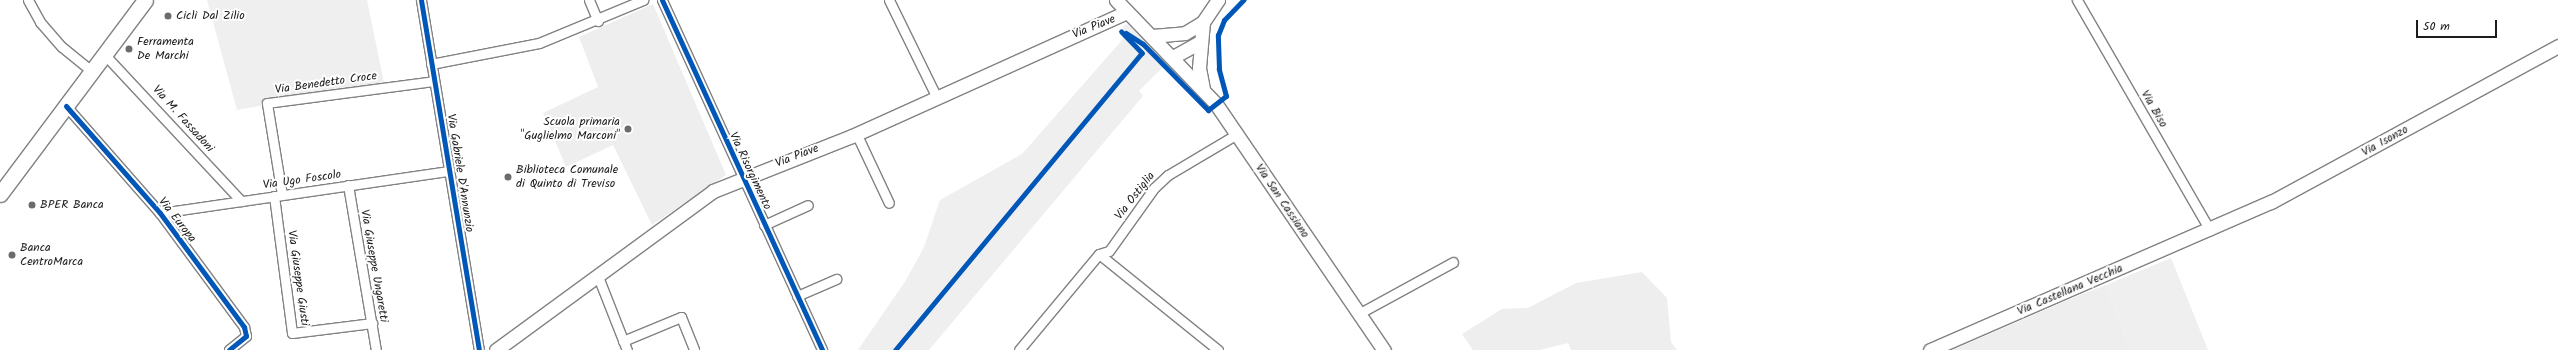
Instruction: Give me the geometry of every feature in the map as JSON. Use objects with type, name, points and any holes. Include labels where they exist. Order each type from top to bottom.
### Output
[{"type":"main road","points":[[0,194],[93,72],[145,0]]},
{"type":"main road","name":"Via San Cassiano","points":[[1116,0],[1126,12],[1203,88],[1237,134],[1384,350]]},
{"type":"main road","points":[[1152,36],[1185,33],[1203,22],[1218,0]]},
{"type":"main road","name":"Via Piave","points":[[496,350],[677,214],[713,190],[856,133],[1126,12]]},
{"type":"main road","points":[[1203,22],[1200,42],[1203,88]]},
{"type":"main road","points":[[1172,57],[1185,33]]},
{"type":"main road","points":[[1172,57],[1200,42]]},
{"type":"main road","name":"Via Isonzo","points":[[2210,230],[2300,188],[2558,46]]},
{"type":"main road","name":"Via Castellana Vecchia","points":[[1930,350],[2210,230]]},
{"type":"street","points":[[28,0],[40,22],[62,48],[93,72]]},
{"type":"street","name":"Via Gabriele D'Annunzio","points":[[421,0],[433,81],[479,350]]},
{"type":"street","points":[[589,0],[598,21]]},
{"type":"street","points":[[431,64],[538,43],[598,21],[643,0]]},
{"type":"street","name":"Via Risorgimento","points":[[662,0],[742,178],[822,350]]},
{"type":"street","points":[[888,0],[937,98]]},
{"type":"street","name":"Via Biso","points":[[2077,0],[2210,230]]},
{"type":"street","name":"Via M. Fassadoni","points":[[105,55],[241,201]]},
{"type":"street","name":"Via Benedetto Croce","points":[[278,196],[267,103],[433,81]]},
{"type":"street","name":"Via Europa","points":[[66,106],[160,213],[244,327],[246,336],[229,350]]},
{"type":"street","points":[[856,133],[889,203]]},
{"type":"street","name":"Via Ostiglia","points":[[1019,350],[1099,254],[1109,251],[1154,188],[1168,175],[1237,134]]},
{"type":"street","name":"Via Ugo Foscolo","points":[[160,213],[448,171]]},
{"type":"street","name":"Via Giuseppe Ungaretti","points":[[348,185],[376,350]]},
{"type":"street","name":"Via Giuseppe Giusti","points":[[278,196],[292,333],[372,323]]},
{"type":"street","points":[[764,225],[808,205]]},
{"type":"street","points":[[1099,254],[1218,350]]},
{"type":"street","points":[[1360,313],[1453,262]]},
{"type":"street","points":[[597,274],[623,341],[628,350]]},
{"type":"street","points":[[797,296],[836,279]]},
{"type":"street","points":[[623,341],[681,317],[694,350]]},
{"type":"shaded area","points":[[207,0],[367,0],[384,83],[237,110]]},
{"type":"shaded area","name":"Scuola primaria \"Guglielmo Marconi\"","points":[[653,4],[726,175],[652,225],[613,145],[566,167],[543,113],[598,87],[579,37]]},
{"type":"shaded area","points":[[1127,24],[1168,62],[1139,91],[1143,96],[929,350],[858,350],[906,280],[924,247],[940,200],[1022,154],[1123,39],[1123,26]]},
{"type":"shaded area","points":[[2171,258],[2208,350],[2131,350],[2106,285]]},
{"type":"shaded area","points":[[1642,272],[1667,298],[1671,342],[1677,350],[1571,350],[1568,343],[1540,350],[1473,350],[1462,334],[1502,309],[1528,308],[1576,283]]},
{"type":"shaded area","points":[[2106,285],[2131,350],[1952,350],[2075,297]]},
{"type":"cycle path","points":[[421,0],[479,350]]},
{"type":"cycle path","points":[[662,0],[822,350]]},
{"type":"cycle path","points":[[1126,33],[1143,44],[1208,110],[1226,96],[1219,69],[1218,35],[1224,20],[1243,0]]},
{"type":"cycle path","points":[[895,350],[1142,53],[1121,31]]},
{"type":"cycle path","points":[[66,106],[160,213],[244,327],[246,336],[229,350]]},
{"type":"place","name":"Cicli Dal Zilio","points":[[168,16]]},
{"type":"place","name":"Ferramenta De Marchi","points":[[129,49]]},
{"type":"place","name":"Scuola primaria \"Guglielmo Marconi\"","points":[[628,129]]},
{"type":"place","name":"Biblioteca Comunale di Quinto di Treviso","points":[[508,177]]},
{"type":"place","name":"BPER Banca","points":[[32,205]]},
{"type":"place","name":"Banca CentroMarca","points":[[12,255]]}]
